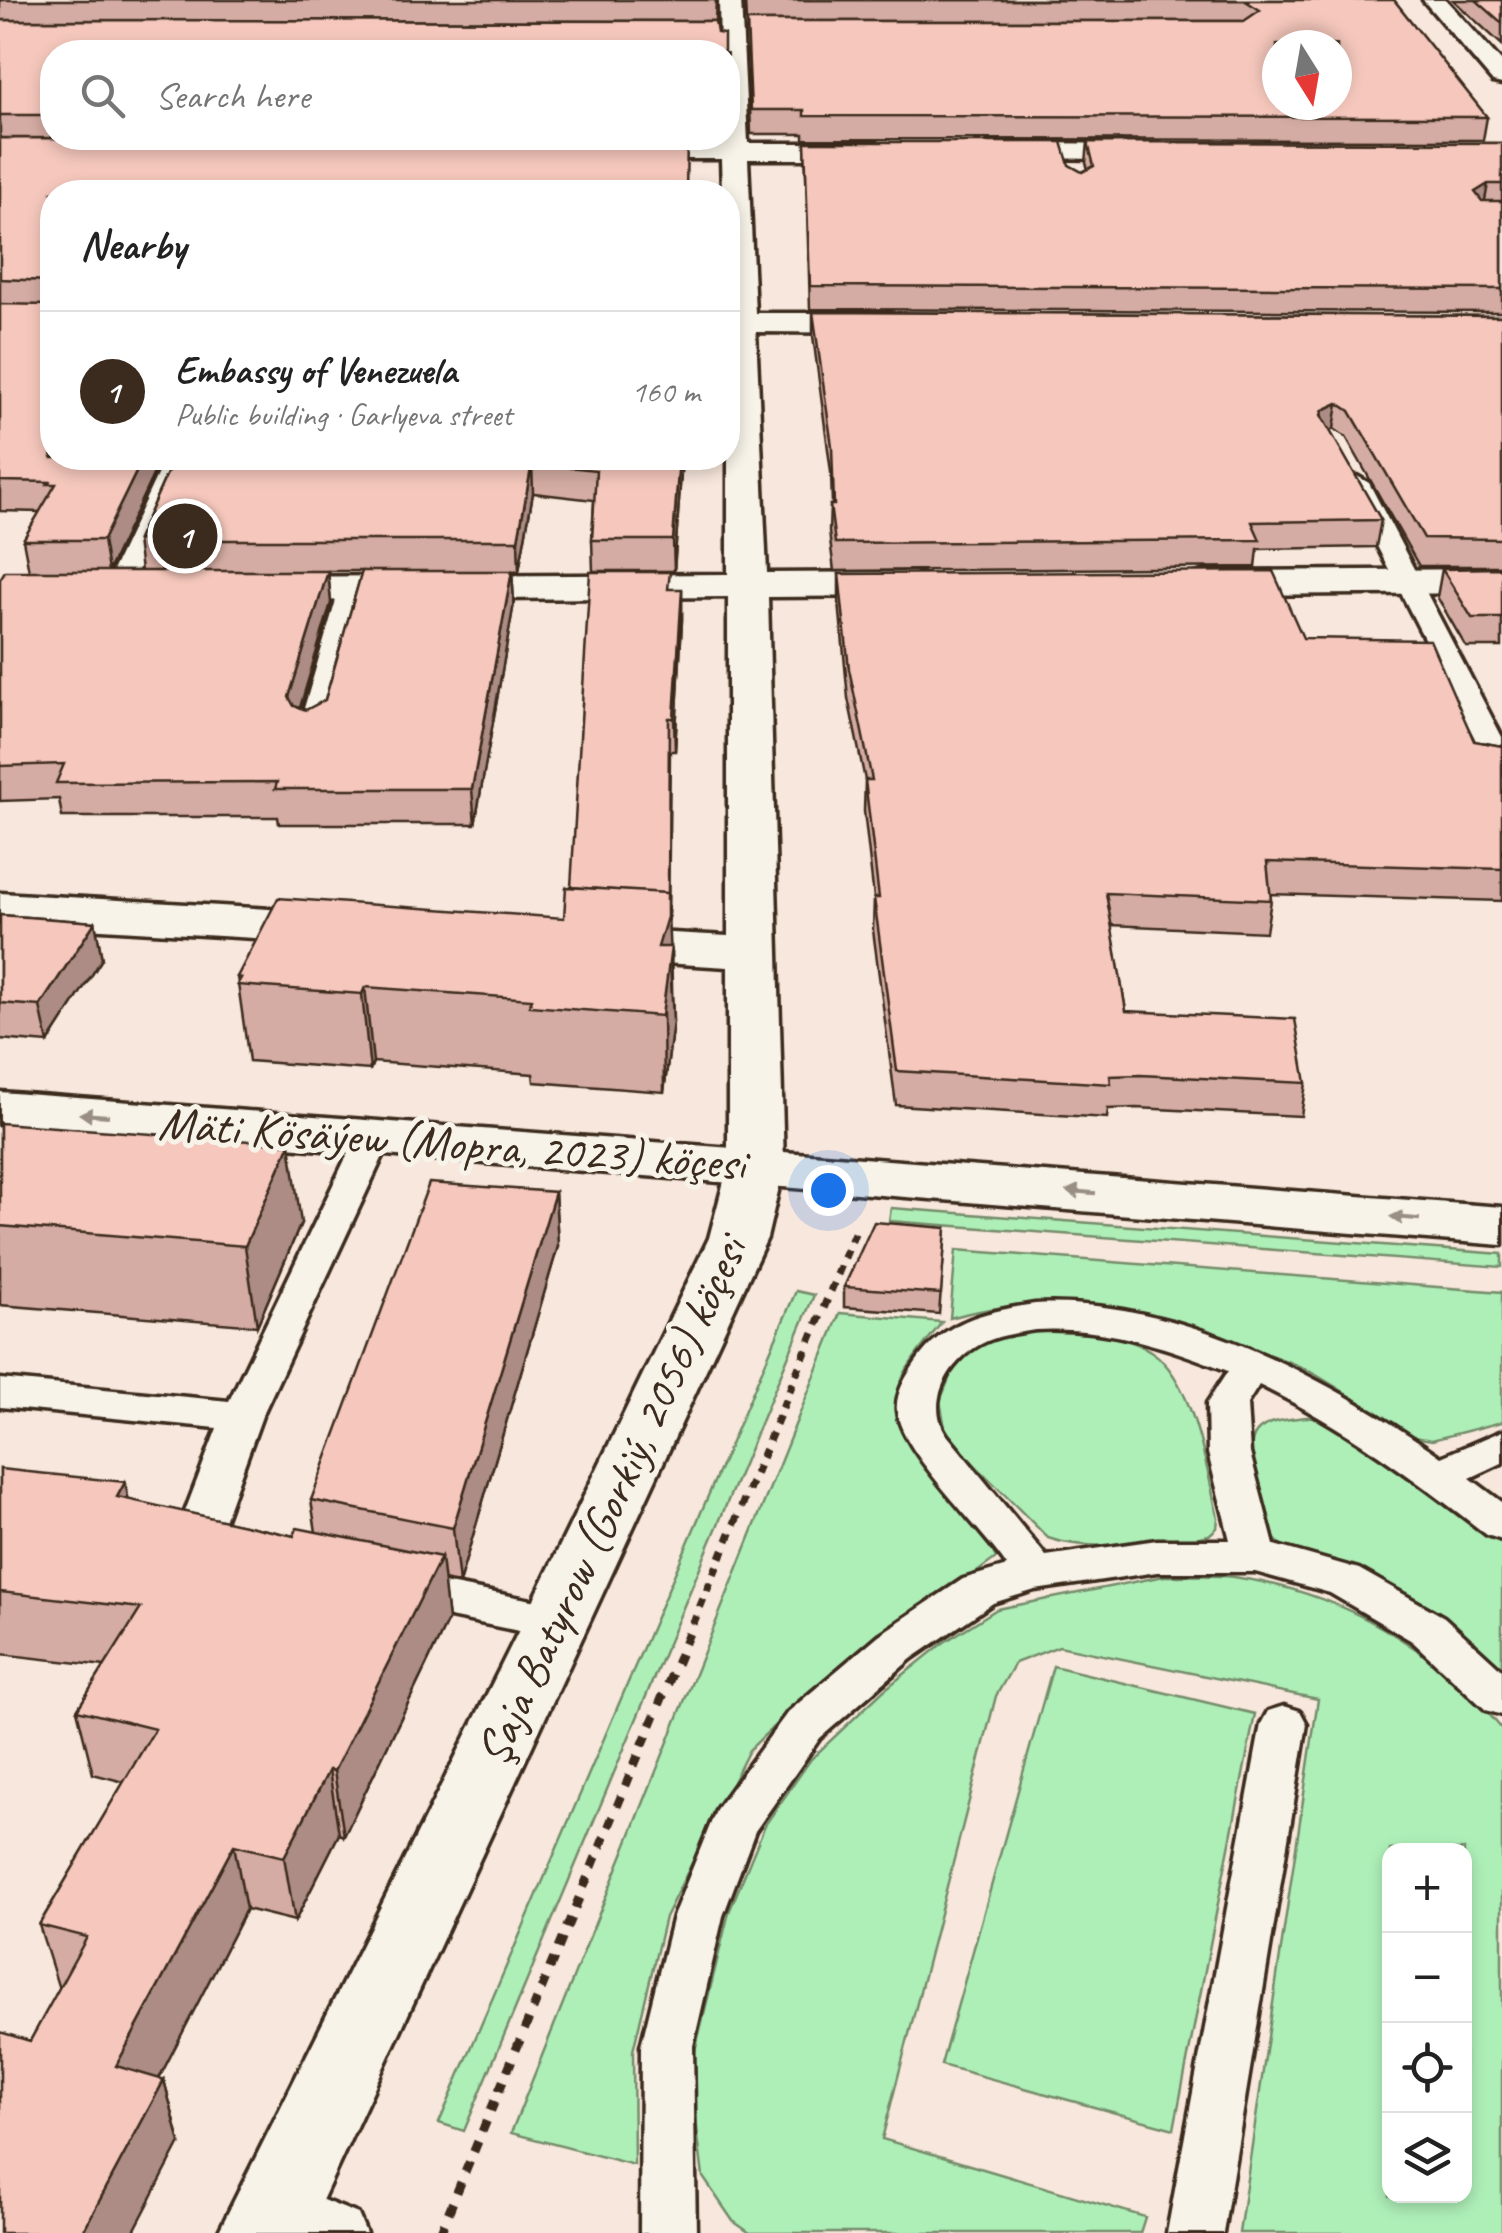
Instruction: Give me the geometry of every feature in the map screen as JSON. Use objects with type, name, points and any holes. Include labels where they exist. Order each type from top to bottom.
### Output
[{"type":"street","points":[[1434,0],[1502,77]]},
{"type":"street","points":[[596,151],[912,151]]},
{"type":"street","name":"Şaja Batyrow (Gorkiý, 2056) köçesi","points":[[734,151],[734,180]]},
{"type":"street","points":[[951,151],[1073,159],[1188,152]]},
{"type":"street","points":[[740,322],[914,323]]},
{"type":"street","name":"Şaja Batyrow (Gorkiý, 2056) köçesi","points":[[268,2220],[558,1622],[738,1238],[756,1166],[748,584],[740,444]]},
{"type":"street","points":[[1176,583],[1502,581]]},
{"type":"street","points":[[215,588],[942,584]]},
{"type":"street","points":[[0,908],[378,930]]},
{"type":"street","points":[[556,941],[755,953]]},
{"type":"street","name":"Mäti Kösäýew (Mopra, 2023) köçesi","points":[[0,1108],[1502,1226]]},
{"type":"lane","points":[[1342,455],[1502,764]]},
{"type":"lane","points":[[117,588],[171,470]]},
{"type":"lane","points":[[311,732],[352,590]]},
{"type":"lane","points":[[265,1565],[226,1557],[202,1522],[242,1416],[374,1137]]},
{"type":"lane","points":[[1036,1574],[1019,1547],[936,1449],[919,1422],[916,1406],[929,1370],[954,1342],[984,1326],[1062,1315],[1131,1324],[1214,1348],[1289,1379],[1381,1434],[1502,1524]]},
{"type":"lane","points":[[1252,1364],[1227,1403],[1228,1453],[1255,1556]]},
{"type":"lane","points":[[0,1393],[242,1416]]},
{"type":"lane","points":[[1438,1475],[1502,1446]]},
{"type":"lane","points":[[668,2233],[667,2046],[698,1916],[734,1822],[804,1725],[895,1647],[978,1591],[1036,1574],[1157,1556],[1255,1556],[1344,1581],[1428,1629],[1502,1697]]},
{"type":"lane","points":[[362,1584],[558,1622]]},
{"type":"lane","points":[[1195,2233],[1284,1724]]},
{"type":"lane","points":[[268,2220],[338,2233]]},
{"type":"path","points":[[440,2233],[856,1232],[867,1230]]},
{"type":"green space","points":[[891,1208],[1502,1254],[1502,1267],[889,1221]]},
{"type":"green space","points":[[956,1250],[1502,1292],[1502,1422],[1432,1440],[1414,1437],[1296,1365],[1211,1334],[1137,1314],[1063,1305],[1025,1305],[950,1318]]},
{"type":"green space","points":[[796,1291],[814,1295],[464,2131],[439,2123]]},
{"type":"green space","points":[[840,1313],[942,1322],[902,1378],[897,1405],[901,1423],[922,1460],[980,1528],[996,1558],[794,1707],[749,1750],[665,1917],[633,2051],[634,2165],[511,2133]]},
{"type":"green space","points":[[1069,1330],[1133,1343],[1152,1352],[1166,1366],[1197,1428],[1218,1518],[1217,1528],[1209,1535],[1128,1545],[1084,1545],[1048,1538],[946,1433],[940,1401],[953,1369],[972,1348],[995,1335]]},
{"type":"green space","points":[[1317,1416],[1414,1476],[1502,1544],[1502,1672],[1432,1613],[1393,1587],[1351,1569],[1299,1555],[1274,1538],[1266,1523],[1254,1472],[1252,1441],[1257,1432],[1278,1421]]},
{"type":"green space","points":[[1164,1576],[1225,1576],[1273,1584],[1348,1610],[1416,1649],[1475,1700],[1502,1729],[1502,2233],[1239,2233],[1318,1699],[1059,1646],[1015,1663],[996,1696],[882,2139],[1145,2217],[1140,2233],[750,2233],[733,2221],[703,2177],[690,2071],[729,1912],[765,1825],[811,1759],[883,1691],[943,1643],[997,1609]]},
{"type":"green space","points":[[1053,1666],[1255,1714],[1174,2129],[941,2065]]},
{"type":"building","points":[[1244,0],[1394,0],[1487,117],[1352,117],[1352,30],[1262,30],[1262,117],[804,116],[804,110],[751,110],[747,21],[1244,21],[1260,10]]},
{"type":"building","points":[[1476,0],[1502,0],[1502,23]]},
{"type":"building","points":[[0,20],[715,21],[717,33],[724,34],[724,40],[40,40],[40,115],[0,115]]},
{"type":"building","points":[[0,138],[40,138],[40,150],[687,150],[686,180],[40,180],[40,281],[0,279]]},
{"type":"building","points":[[805,142],[1062,142],[1069,165],[1082,172],[1094,166],[1088,142],[1502,143],[1502,184],[1488,184],[1475,192],[1482,201],[1502,201],[1502,289],[810,286]]},
{"type":"building","points":[[0,304],[40,305],[40,470],[137,470],[103,540],[23,540],[56,484],[0,481]]},
{"type":"building","points":[[813,312],[1502,316],[1502,539],[1424,538],[1350,411],[1338,403],[1321,415],[1381,520],[1252,522],[1260,540],[835,543],[830,505],[834,505],[832,446]]},
{"type":"building","points":[[169,470],[531,470],[518,540],[137,540]]},
{"type":"building","points":[[596,470],[678,470],[673,540],[592,540]]},
{"type":"building","points":[[1502,568],[1502,618],[1472,618],[1442,569]]},
{"type":"building","points":[[5,571],[328,571],[289,697],[294,706],[306,710],[325,700],[362,571],[512,571],[472,789],[275,789],[277,782],[56,783],[64,764],[0,766],[0,579]]},
{"type":"building","points":[[1273,571],[1303,638],[1430,640],[1474,741],[1502,746],[1502,869],[1267,862],[1271,900],[1106,893],[1126,1011],[1295,1019],[1306,1083],[1140,1075],[1110,1076],[1111,1084],[897,1071],[874,898],[879,898],[865,780],[872,780],[849,669],[839,574]]},
{"type":"building","points":[[590,572],[670,572],[668,589],[682,589],[674,718],[669,718],[668,894],[571,887]]},
{"type":"building","points":[[566,887],[667,893],[667,917],[658,947],[671,947],[662,1016],[529,1006],[532,999],[365,987],[362,994],[237,985],[241,978],[237,977],[278,898],[564,918]]},
{"type":"building","points":[[0,915],[95,922],[40,1006],[0,1003]]},
{"type":"building","points":[[0,1123],[290,1144],[245,1246],[0,1226]]},
{"type":"building","points":[[429,1183],[555,1192],[453,1528],[311,1500]]},
{"type":"building","points":[[874,1222],[946,1228],[941,1294],[844,1287]]},
{"type":"building","points":[[0,1469],[125,1482],[117,1497],[294,1536],[297,1528],[441,1557],[334,1771],[329,1770],[284,1857],[234,1845],[116,2066],[164,2080],[82,2233],[0,2233],[0,2032],[30,2041],[87,1937],[39,1925],[155,1729],[77,1710],[141,1608],[0,1592]]},
{"type":"place","name":"Embassy of Venezuela","points":[[185,536]]}]
